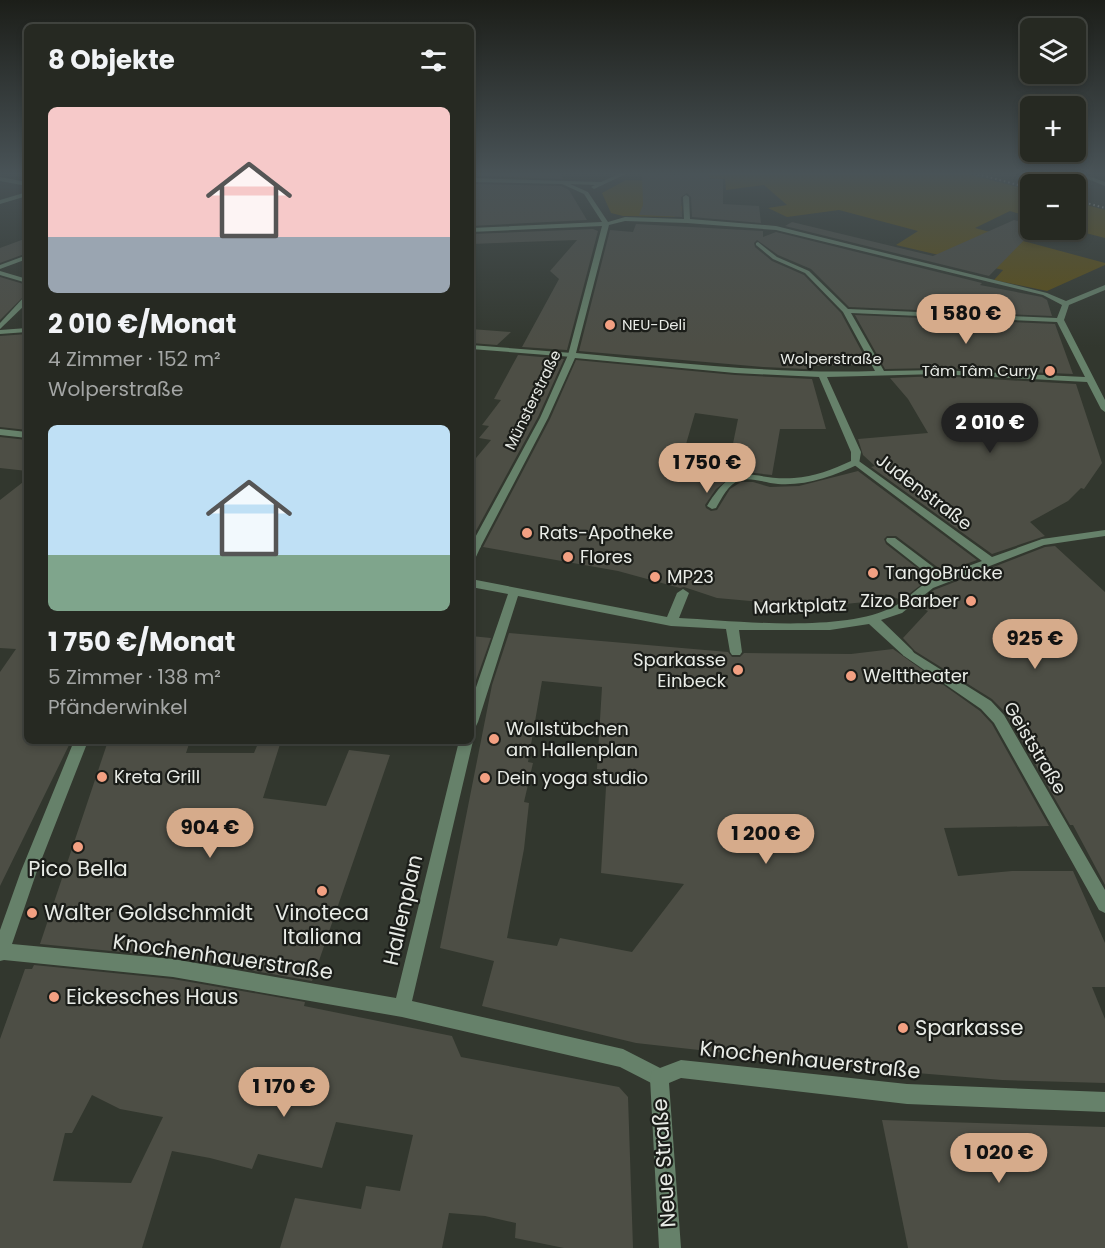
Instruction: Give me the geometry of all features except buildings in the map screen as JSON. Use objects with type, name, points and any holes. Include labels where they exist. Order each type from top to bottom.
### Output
[{"type":"street","name":"Münsterstraße","points":[[474,549],[544,418],[572,355],[605,230]]},
{"type":"street","points":[[785,230],[1045,294],[1066,304]]},
{"type":"street","points":[[758,244],[776,258],[807,272],[846,311],[880,372]]},
{"type":"street","points":[[0,267],[24,258]]},
{"type":"street","points":[[0,273],[24,279]]},
{"type":"street","points":[[1103,288],[1066,304],[1060,321],[1105,409]]},
{"type":"street","points":[[0,330],[24,302]]},
{"type":"street","points":[[846,311],[1060,321]]},
{"type":"street","points":[[0,330],[24,330]]},
{"type":"street","name":"Wolperstraße","points":[[474,347],[735,371],[822,375],[880,372],[1005,374],[1091,380]]},
{"type":"street","name":"Judenstraße","points":[[822,375],[856,452],[856,462],[990,561]]},
{"type":"street","points":[[0,432],[24,435]]},
{"type":"street","points":[[712,506],[722,486],[733,479],[749,477],[793,481],[846,467],[856,462]]},
{"type":"street","name":"Marktplatz","points":[[474,584],[671,621],[732,626],[830,626],[872,619],[898,610],[921,590],[942,579],[1042,542],[1105,533]]},
{"type":"street","points":[[891,540],[942,579]]},
{"type":"street","points":[[474,713],[514,592]]},
{"type":"street","points":[[671,621],[683,593]]},
{"type":"street","name":"Geiststraße","points":[[872,619],[908,653],[986,705],[999,720],[1105,904]]},
{"type":"street","points":[[732,626],[736,652]]},
{"type":"street","points":[[0,952],[29,871],[80,744]]},
{"type":"street","name":"Hallenplan","points":[[402,1008],[465,744]]},
{"type":"street","name":"Knochenhauerstraße","points":[[0,952],[173,968],[402,1008]]},
{"type":"street","points":[[402,1008],[623,1058],[659,1078]]},
{"type":"street","name":"Knochenhauerstraße","points":[[659,1078],[681,1069],[908,1094],[1105,1102]]},
{"type":"street","name":"Neue Straße","points":[[659,1078],[670,1248]]},
{"type":"shaded area","points":[[915,230],[983,230],[1105,263],[1105,265],[1047,291],[994,280],[1003,270],[896,245],[918,231]]},
{"type":"shaded area","points":[[1086,230],[1105,230],[1105,238],[1086,233]]},
{"type":"place","name":"NEU-Deli","points":[[610,325]]},
{"type":"place","name":"Tâm Tâm Curry","points":[[1050,371]]},
{"type":"place","name":"Rats-Apotheke","points":[[527,533]]},
{"type":"place","name":"Flores","points":[[568,557]]},
{"type":"place","name":"TangoBrücke","points":[[873,573]]},
{"type":"place","name":"MP23","points":[[655,577]]},
{"type":"place","name":"Zizo Barber","points":[[971,601]]},
{"type":"place","name":"Sparkasse Einbeck","points":[[738,670]]},
{"type":"place","name":"Welttheater","points":[[851,676]]},
{"type":"place","name":"Wollstübchen am Hallenplan","points":[[494,739]]},
{"type":"place","name":"Kreta Grill","points":[[102,777]]},
{"type":"place","name":"Dein yoga studio","points":[[485,778]]},
{"type":"place","name":"Pico Bella","points":[[78,847]]},
{"type":"place","name":"Vinoteca Italiana","points":[[322,891]]},
{"type":"place","name":"Walter Goldschmidt","points":[[32,913]]},
{"type":"place","name":"Eickesches Haus","points":[[54,997]]},
{"type":"place","name":"Sparkasse","points":[[903,1028]]}]
